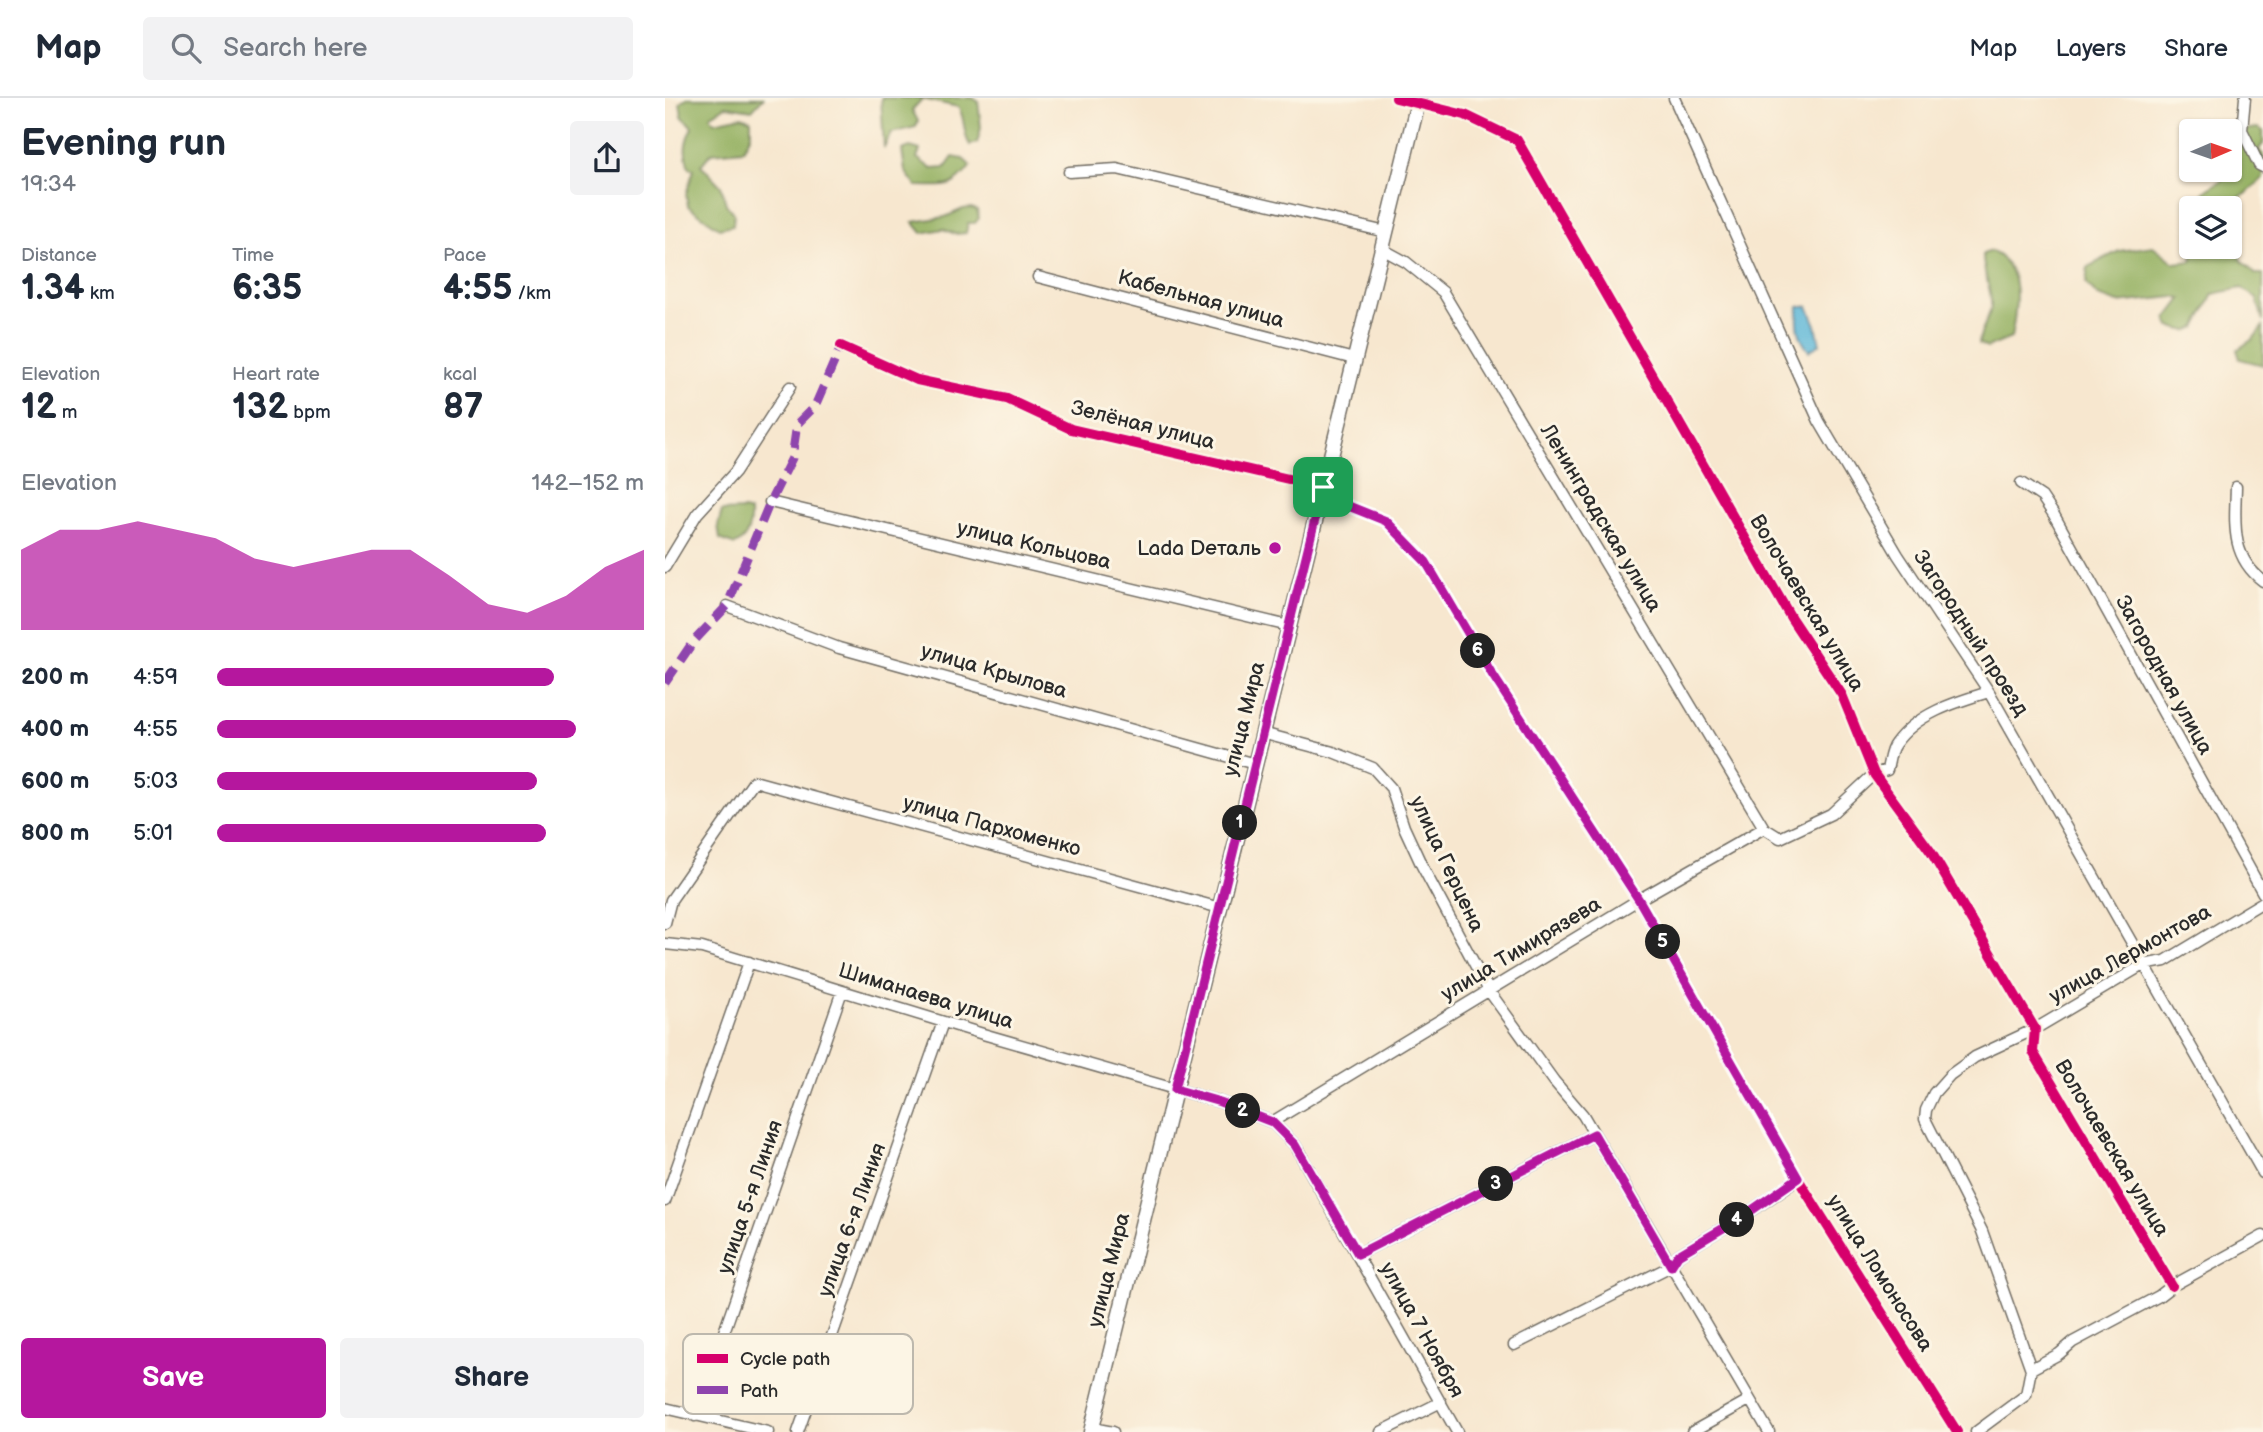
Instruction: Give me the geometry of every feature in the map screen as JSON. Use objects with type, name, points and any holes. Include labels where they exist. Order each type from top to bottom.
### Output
[{"type":"main road","name":"улица Мира","points":[[1092,1430],[1418,101]]},
{"type":"street","name":"Волочаевская улица","points":[[1396,98],[1418,101],[1465,115],[1517,140],[1791,618],[1842,695],[1874,774],[1931,852],[2035,1029],[2033,1052],[2172,1286]]},
{"type":"street","name":"Загородный проезд","points":[[1674,98],[1819,421],[1898,555],[1989,692],[2263,1173]]},
{"type":"street","points":[[2245,98],[2242,130],[2259,165],[2263,167]]},
{"type":"street","points":[[1069,172],[1117,169],[1386,232]]},
{"type":"street","name":"Ленинградская улица","points":[[1382,249],[1406,262],[1443,292],[1764,828]]},
{"type":"street","name":"Кабельная улица","points":[[1038,277],[1354,359]]},
{"type":"street","name":"Зелёная улица","points":[[841,346],[917,380],[1007,399],[1071,429],[1323,487]]},
{"type":"street","points":[[665,567],[697,514],[735,472],[790,387]]},
{"type":"street","name":"Загородная улица","points":[[2021,483],[2042,497],[2054,515],[2263,894]]},
{"type":"street","name":"улица Ломоносова","points":[[1323,487],[1331,499],[1386,521],[1426,562],[1492,674],[1639,900],[1798,1178],[1957,1432]]},
{"type":"street","points":[[2236,487],[2235,531],[2242,559],[2263,581]]},
{"type":"street","name":"улица Кольцова","points":[[770,502],[1289,626]]},
{"type":"street","name":"улица Крылова","points":[[727,606],[839,648],[1255,764]]},
{"type":"street","points":[[1764,828],[1780,838],[1831,814],[1874,774],[1887,770],[1893,745],[1917,721],[1957,701],[1989,692]]},
{"type":"street","name":"улица Герцена","points":[[1262,733],[1333,752],[1373,768],[1391,788],[1422,866],[1489,990],[1554,1081],[1583,1115],[1769,1432]]},
{"type":"street","name":"улица Пархоменко","points":[[665,923],[671,900],[754,781],[1220,908]]},
{"type":"street","name":"улица Тимирязева","points":[[1272,1122],[1639,900],[1764,828]]},
{"type":"street","name":"улица Лермонтова","points":[[2031,1369],[1982,1231],[1925,1119],[1926,1110],[1934,1094],[1950,1076],[1975,1057],[2035,1029],[2143,965],[2165,961],[2263,902]]},
{"type":"street","name":"Шиманаева улица","points":[[665,944],[702,948],[1175,1089]]},
{"type":"street","points":[[665,1202],[749,962]]},
{"type":"street","name":"улица 5-я Линия","points":[[723,1334],[842,991]]},
{"type":"street","name":"улица 6-я Линия","points":[[833,1334],[943,1022]]},
{"type":"street","name":"улица 7 Ноября","points":[[1175,1089],[1220,1102],[1272,1122],[1295,1145],[1457,1432]]},
{"type":"street","points":[[1358,1254],[1594,1134]]},
{"type":"street","points":[[1514,1345],[1671,1266],[1678,1255],[1742,1217],[1798,1178]]},
{"type":"street","points":[[1976,1432],[2026,1395],[2031,1369],[2059,1354],[2073,1342],[2263,1236]]},
{"type":"street","points":[[1692,1432],[1749,1401]]},
{"type":"street","points":[[1381,1432],[1441,1402]]},
{"type":"street","points":[[665,1408],[683,1413]]},
{"type":"street","points":[[688,1414],[768,1432]]},
{"type":"street","name":"улица 6-я Линия","points":[[798,1432],[804,1414]]},
{"type":"street","points":[[1092,1430],[1113,1432]]},
{"type":"green space","points":[[687,98],[763,98],[752,110],[726,106],[710,116],[714,122],[742,116],[751,120],[751,135],[743,150],[711,153],[701,165],[721,186],[726,204],[734,214],[733,225],[719,228],[688,206],[686,194],[694,169],[689,168],[686,148],[692,127],[682,116],[680,103]]},
{"type":"green space","points":[[881,98],[972,98],[978,101],[981,128],[977,143],[970,145],[958,107],[922,99],[912,110],[918,121],[916,127],[891,133],[884,148]]},
{"type":"green space","points":[[2258,128],[2263,131],[2263,144],[2259,149],[2263,155],[2263,178],[2242,196],[2202,196],[2219,182],[2242,182],[2242,130]]},
{"type":"green space","points":[[910,147],[920,150],[917,158],[932,169],[945,168],[953,157],[963,159],[971,166],[953,183],[916,186],[905,171],[902,150]]},
{"type":"green space","points":[[971,208],[977,210],[979,218],[975,223],[968,223],[966,233],[955,234],[943,229],[922,233],[913,222],[945,217]]},
{"type":"green space","points":[[2153,246],[2175,263],[2241,259],[2255,274],[2263,274],[2263,321],[2257,299],[2242,288],[2213,294],[2196,328],[2188,331],[2170,327],[2167,319],[2182,299],[2174,297],[2118,303],[2098,296],[2086,284],[2088,267],[2119,251]]},
{"type":"green space","points":[[1991,251],[2009,267],[2016,289],[2016,301],[2011,338],[1987,348],[1979,344],[1991,306],[1983,254]]},
{"type":"green space","points":[[2263,326],[2263,365],[2240,359],[2237,350],[2253,339]]},
{"type":"green space","points":[[722,511],[750,512],[750,517],[743,539],[735,545],[720,539],[718,525]]},
{"type":"water","points":[[1799,306],[1808,306],[1816,325],[1820,344],[1809,351],[1799,330]]},
{"type":"marked path","points":[[665,683],[693,642],[727,606],[770,502],[792,458],[797,424],[815,406],[841,346]]},
{"type":"cycle path","points":[[1396,98],[1465,115],[1517,140],[1791,618],[1842,695],[1874,774],[1931,852],[2035,1029],[2033,1052],[2172,1286]]},
{"type":"cycle path","points":[[841,346],[917,380],[1007,399],[1071,429],[1323,487],[1331,499],[1386,521],[1426,562],[1492,674],[1638,900],[1798,1179],[1957,1432]]},
{"type":"place","name":"Lada Dеталь","points":[[1275,548]]},
{"type":"route","points":[[1323,487],[1331,499],[1386,521],[1426,562],[1492,674],[1639,900],[1798,1178],[1742,1217],[1678,1255],[1671,1266],[1594,1134],[1358,1254],[1295,1145],[1272,1122],[1220,1102],[1175,1089],[1323,487]]}]
